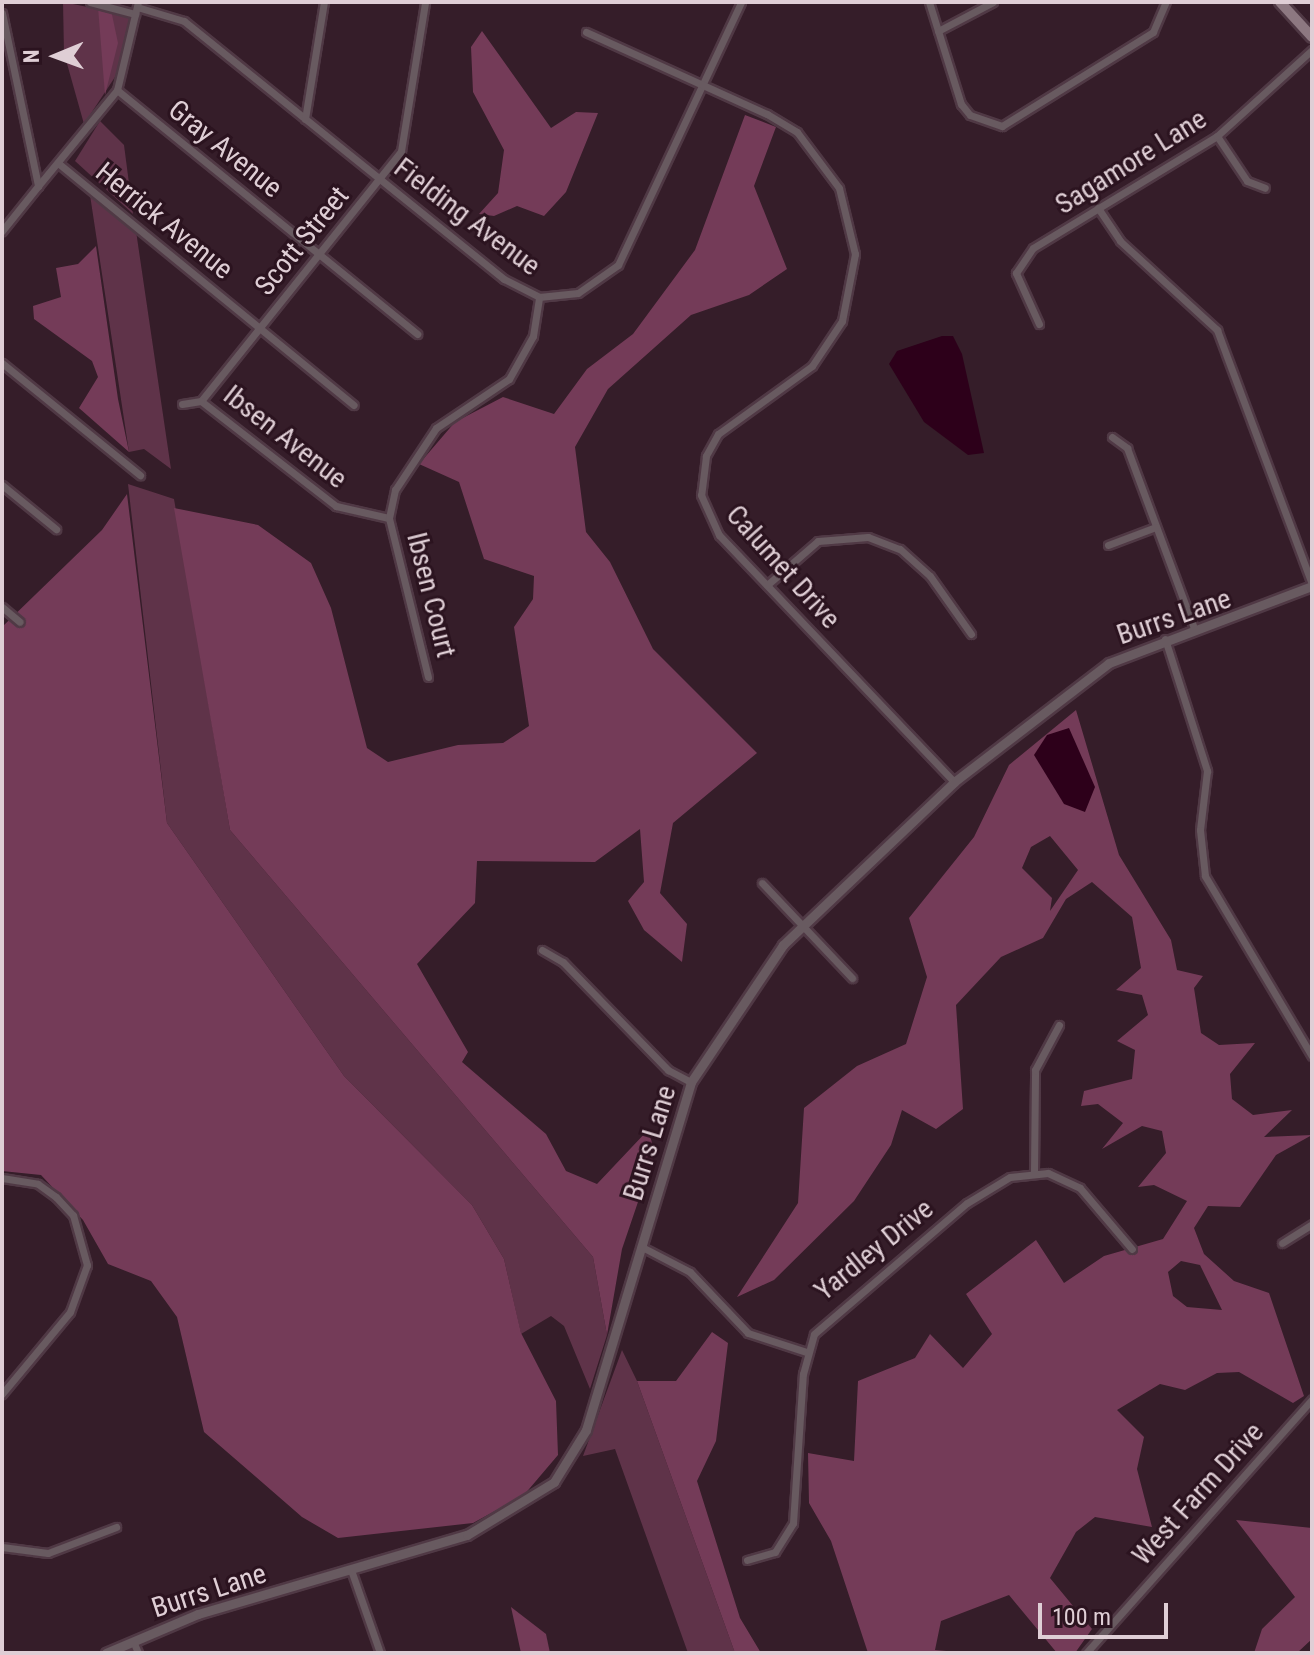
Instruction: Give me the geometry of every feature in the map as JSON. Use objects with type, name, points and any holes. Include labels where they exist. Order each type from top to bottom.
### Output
[{"type":"main road","points":[[1280,2],[1312,37]]},
{"type":"street","name":"Fielding Avenue","points":[[90,2],[137,7],[184,21],[504,279],[539,297],[578,293],[618,265],[741,2]]},
{"type":"street","points":[[305,119],[324,2]]},
{"type":"street","name":"Scott Street","points":[[201,401],[401,151],[425,2]]},
{"type":"street","points":[[929,2],[961,104],[970,115],[1002,126],[1153,32],[1166,2]]},
{"type":"street","points":[[938,31],[993,2]]},
{"type":"street","points":[[2,231],[117,90],[137,7]]},
{"type":"street","points":[[2,13],[38,186]]},
{"type":"street","name":"Calumet Drive","points":[[586,32],[797,132],[839,188],[855,254],[850,295],[825,351],[718,434],[706,456],[706,512],[767,585],[954,782]]},
{"type":"street","name":"Sagamore Lane","points":[[1039,324],[1018,289],[1024,258],[1098,208],[1217,136],[1312,50]]},
{"type":"street","name":"Gray Avenue","points":[[117,90],[417,334]]},
{"type":"street","points":[[1217,136],[1247,181],[1265,188]]},
{"type":"street","name":"Herrick Avenue","points":[[58,163],[354,405]]},
{"type":"street","points":[[1098,208],[1120,241],[1217,330],[1312,585]]},
{"type":"street","name":"Ibsen Court","points":[[428,677],[389,518],[413,454],[453,414],[490,395],[524,358],[539,297]]},
{"type":"street","points":[[2,363],[140,475]]},
{"type":"street","points":[[182,404],[201,401]]},
{"type":"street","name":"Ibsen Avenue","points":[[201,401],[336,506],[389,518]]},
{"type":"street","points":[[1112,437],[1127,448],[1195,631]]},
{"type":"street","points":[[2,485],[56,529]]},
{"type":"street","points":[[1108,545],[1156,527]]},
{"type":"street","points":[[767,585],[818,541],[868,537],[900,549],[930,576],[971,634]]},
{"type":"street","name":"Burrs Lane","points":[[106,1653],[133,1641],[489,1525],[554,1482],[586,1430],[691,1082],[802,924],[954,782],[1098,670],[1165,639],[1195,631],[1312,585]]},
{"type":"street","points":[[2,607],[20,622]]},
{"type":"street","points":[[1165,639],[1207,771],[1200,830],[1205,876],[1312,1056]]},
{"type":"street","points":[[762,883],[852,978]]},
{"type":"street","points":[[542,950],[563,962],[668,1070],[691,1082]]},
{"type":"street","points":[[1059,1025],[1035,1070],[1034,1172],[1080,1188],[1132,1249]]},
{"type":"street","name":"Yardley Drive","points":[[747,1560],[775,1552],[793,1523],[806,1352],[823,1321],[988,1186],[1034,1172]]},
{"type":"street","points":[[2,1178],[38,1184],[56,1197],[73,1215],[87,1265],[70,1312],[2,1394]]},
{"type":"street","points":[[1282,1243],[1312,1224]]},
{"type":"street","points":[[642,1247],[690,1272],[748,1333],[806,1352]]},
{"type":"street","name":"West Farm Drive","points":[[1086,1653],[1312,1399]]},
{"type":"street","points":[[2,1547],[48,1553],[116,1527]]},
{"type":"street","points":[[351,1570],[380,1653]]},
{"type":"street","points":[[133,1641],[138,1653]]},
{"type":"shaded area","points":[[63,2],[132,16],[117,74],[84,124],[64,53]]},
{"type":"shaded area","points":[[98,7],[111,10],[118,43],[105,95]]},
{"type":"shaded area","points":[[482,31],[551,128],[576,112],[598,113],[566,192],[544,216],[517,206],[494,216],[479,214],[498,193],[504,150],[473,92],[471,47]]},
{"type":"shaded area","points":[[745,115],[776,127],[754,186],[787,269],[749,295],[691,315],[608,389],[575,447],[586,532],[610,562],[653,649],[757,753],[673,823],[660,893],[687,924],[682,962],[644,930],[628,901],[644,882],[640,829],[595,862],[477,861],[475,903],[417,964],[468,1052],[462,1062],[546,1134],[566,1171],[597,1184],[648,1130],[655,1152],[622,1249],[607,1335],[593,1257],[230,830],[174,508],[258,525],[311,563],[331,608],[367,748],[388,762],[458,745],[503,743],[529,726],[514,627],[533,599],[534,576],[484,559],[459,482],[419,464],[455,422],[503,397],[554,414],[587,369],[633,334],[695,250]]},
{"type":"shaded area","points":[[100,121],[124,145],[133,214],[75,161]]},
{"type":"shaded area","points":[[90,195],[136,231],[171,469],[144,449],[129,452]]},
{"type":"shaded area","points":[[96,246],[118,399],[129,452],[79,408],[98,377],[92,361],[34,319],[33,306],[61,297],[56,268],[78,264]]},
{"type":"shaded area","points":[[942,336],[953,336],[962,354],[984,453],[968,455],[924,422],[889,364],[897,351]]},
{"type":"shaded area","points":[[128,484],[174,499],[230,830],[593,1257],[607,1335],[590,1389],[564,1326],[551,1316],[521,1334],[504,1259],[472,1205],[344,1076],[167,823]]},
{"type":"shaded area","points":[[127,494],[167,823],[344,1076],[472,1205],[504,1259],[521,1333],[556,1401],[558,1455],[524,1495],[473,1523],[338,1538],[302,1517],[204,1432],[177,1317],[151,1281],[108,1264],[83,1220],[41,1175],[2,1171],[2,627],[102,530]]},
{"type":"shaded area","points":[[1076,710],[1119,855],[1171,940],[1177,970],[1203,976],[1194,988],[1201,1033],[1219,1045],[1255,1043],[1230,1074],[1232,1099],[1253,1115],[1292,1110],[1264,1137],[1312,1135],[1276,1155],[1240,1207],[1208,1206],[1194,1228],[1204,1254],[1234,1281],[1269,1293],[1304,1396],[1293,1403],[1239,1372],[1217,1373],[1185,1390],[1160,1384],[1117,1410],[1144,1437],[1137,1469],[1152,1527],[1095,1517],[1076,1532],[1050,1578],[1092,1629],[1075,1653],[1057,1653],[1009,1595],[941,1621],[935,1650],[969,1653],[868,1653],[831,1541],[809,1503],[808,1453],[854,1461],[858,1381],[915,1358],[930,1334],[963,1368],[992,1334],[966,1294],[1036,1240],[1064,1283],[1104,1256],[1163,1239],[1187,1201],[1154,1185],[1138,1187],[1166,1153],[1162,1131],[1142,1126],[1102,1149],[1123,1123],[1098,1104],[1081,1106],[1084,1091],[1132,1079],[1135,1050],[1117,1041],[1148,1015],[1142,995],[1116,990],[1141,968],[1132,917],[1092,882],[1066,899],[1043,938],[1001,957],[956,1005],[963,1109],[936,1129],[902,1110],[891,1145],[854,1201],[774,1280],[737,1297],[798,1203],[804,1108],[857,1066],[906,1044],[927,977],[909,918],[974,837],[1009,765]],"holes":[[[1050,836],[1078,870],[1050,911],[1052,898],[1022,868],[1031,847]],[[1181,1261],[1200,1265],[1222,1310],[1187,1307],[1173,1296],[1168,1272]]]},
{"type":"shaded area","points":[[1069,728],[1095,787],[1085,812],[1064,804],[1034,755],[1047,735]]},
{"type":"shaded area","points":[[712,1332],[728,1343],[716,1441],[697,1481],[740,1618],[761,1653],[735,1653],[637,1381],[676,1381]]},
{"type":"shaded area","points":[[622,1350],[637,1381],[735,1653],[688,1653],[615,1449],[583,1456]]},
{"type":"shaded area","points":[[1236,1520],[1312,1528],[1312,1639],[1297,1653],[1254,1653],[1262,1629],[1295,1597]]},
{"type":"shaded area","points":[[511,1607],[546,1634],[550,1653],[521,1653]]}]
